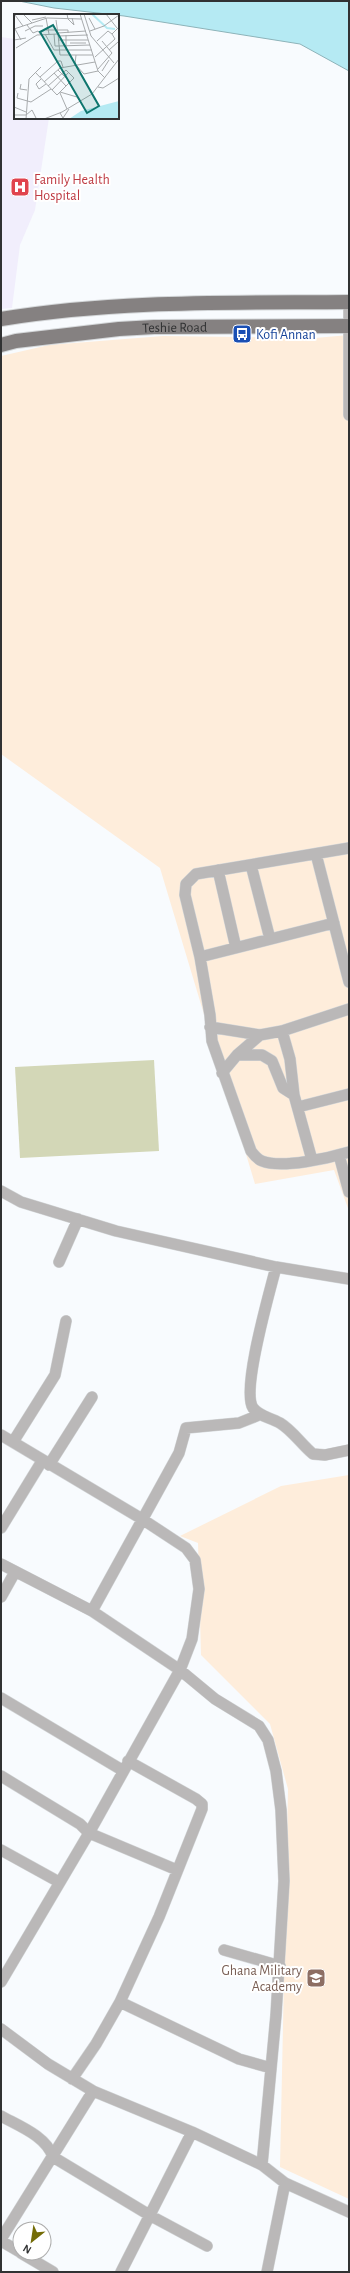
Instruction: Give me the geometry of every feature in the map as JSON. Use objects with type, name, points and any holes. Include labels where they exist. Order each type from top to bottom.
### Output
[{"type":"main road","name":"Teshie Road","points":[[1,319],[113,305],[165,303],[349,302]]},
{"type":"main road","name":"Teshie Road","points":[[1,345],[16,341],[119,329],[348,326]]},
{"type":"street","points":[[349,302],[349,415]]},
{"type":"street","points":[[349,848],[196,874],[186,884],[185,895],[200,957],[210,1015],[210,1027],[222,1073],[251,1151],[257,1159],[273,1164],[312,1160],[344,1153],[349,1192]]},
{"type":"street","points":[[316,854],[349,982]]},
{"type":"street","points":[[251,865],[270,939]]},
{"type":"street","points":[[218,870],[236,948]]},
{"type":"street","points":[[200,957],[334,923]]},
{"type":"street","points":[[210,1027],[260,1035],[282,1031],[349,1009]]},
{"type":"street","points":[[282,1031],[290,1060],[294,1095],[312,1160]]},
{"type":"street","points":[[222,1073],[237,1055],[260,1035]]},
{"type":"street","points":[[237,1055],[262,1055],[272,1061],[283,1088],[294,1095]]},
{"type":"street","points":[[298,1107],[349,1094]]},
{"type":"street","points":[[1,1191],[20,1202],[116,1231],[276,1267],[349,1279]]},
{"type":"street","points":[[58,1262],[78,1219]]},
{"type":"street","points":[[276,1267],[252,1369],[250,1396],[252,1407],[259,1414],[279,1422],[293,1432],[313,1454],[325,1455],[349,1450]]},
{"type":"street","points":[[13,1442],[54,1375],[66,1321]]},
{"type":"street","points":[[1,1528],[92,1398]]},
{"type":"street","points":[[92,1610],[179,1453],[186,1428],[238,1423],[259,1414]]},
{"type":"street","points":[[1,1435],[142,1519],[186,1548],[195,1560],[199,1589],[197,1615],[192,1639],[180,1670],[125,1766],[89,1833],[1,1982]]},
{"type":"street","points":[[1,1564],[92,1610],[180,1670],[215,1699],[259,1726],[268,1740],[276,1771],[284,1881],[280,1966],[262,2165]]},
{"type":"street","points":[[1,1597],[15,1572]]},
{"type":"street","points":[[1,1698],[125,1766],[196,1799],[202,1804],[202,1809],[188,1849],[177,1870],[159,1918],[120,2002],[96,2044],[72,2079]]},
{"type":"street","points":[[1,1776],[80,1824],[89,1833],[177,1870]]},
{"type":"street","points":[[1,1850],[59,1882]]},
{"type":"street","points":[[224,1950],[280,1966]]},
{"type":"street","points":[[120,2002],[239,2059],[271,2068]]},
{"type":"street","points":[[1,2029],[72,2079],[93,2091],[192,2132],[262,2165],[285,2183],[349,2212]]},
{"type":"street","points":[[12,2247],[1,2240],[93,2091]]},
{"type":"street","points":[[1,2116],[42,2140],[50,2149],[52,2157],[151,2216],[207,2246]]},
{"type":"street","points":[[121,2272],[151,2216],[192,2132]]},
{"type":"street","points":[[267,2272],[285,2183]]},
{"type":"street","points":[[34,2261],[53,2272]]},
{"type":"shaded area","name":"Family Health Hospital","points":[[1,37],[14,39],[14,119],[49,119],[35,210],[20,245],[12,308],[1,309]]},
{"type":"shaded area","points":[[349,335],[349,1211],[334,1170],[255,1184],[160,868],[1,754],[1,356],[49,345],[163,336],[315,338]]},
{"type":"shaded area","name":"Ghana Military Academy","points":[[349,1475],[349,2199],[280,2167],[288,1789],[270,1724],[201,1655],[198,1543],[180,1536],[281,1486]]},
{"type":"green space","points":[[154,1060],[159,1151],[20,1158],[15,1067]]},
{"type":"water","points":[[19,1],[349,1],[349,71],[300,44],[119,15],[119,14],[54,8]]},
{"type":"place","name":"Family Health Hospital","points":[[20,187]]},
{"type":"place","name":"Kofi Annan","points":[[242,334]]},
{"type":"place","name":"Ghana Military Academy","points":[[316,1978]]}]
